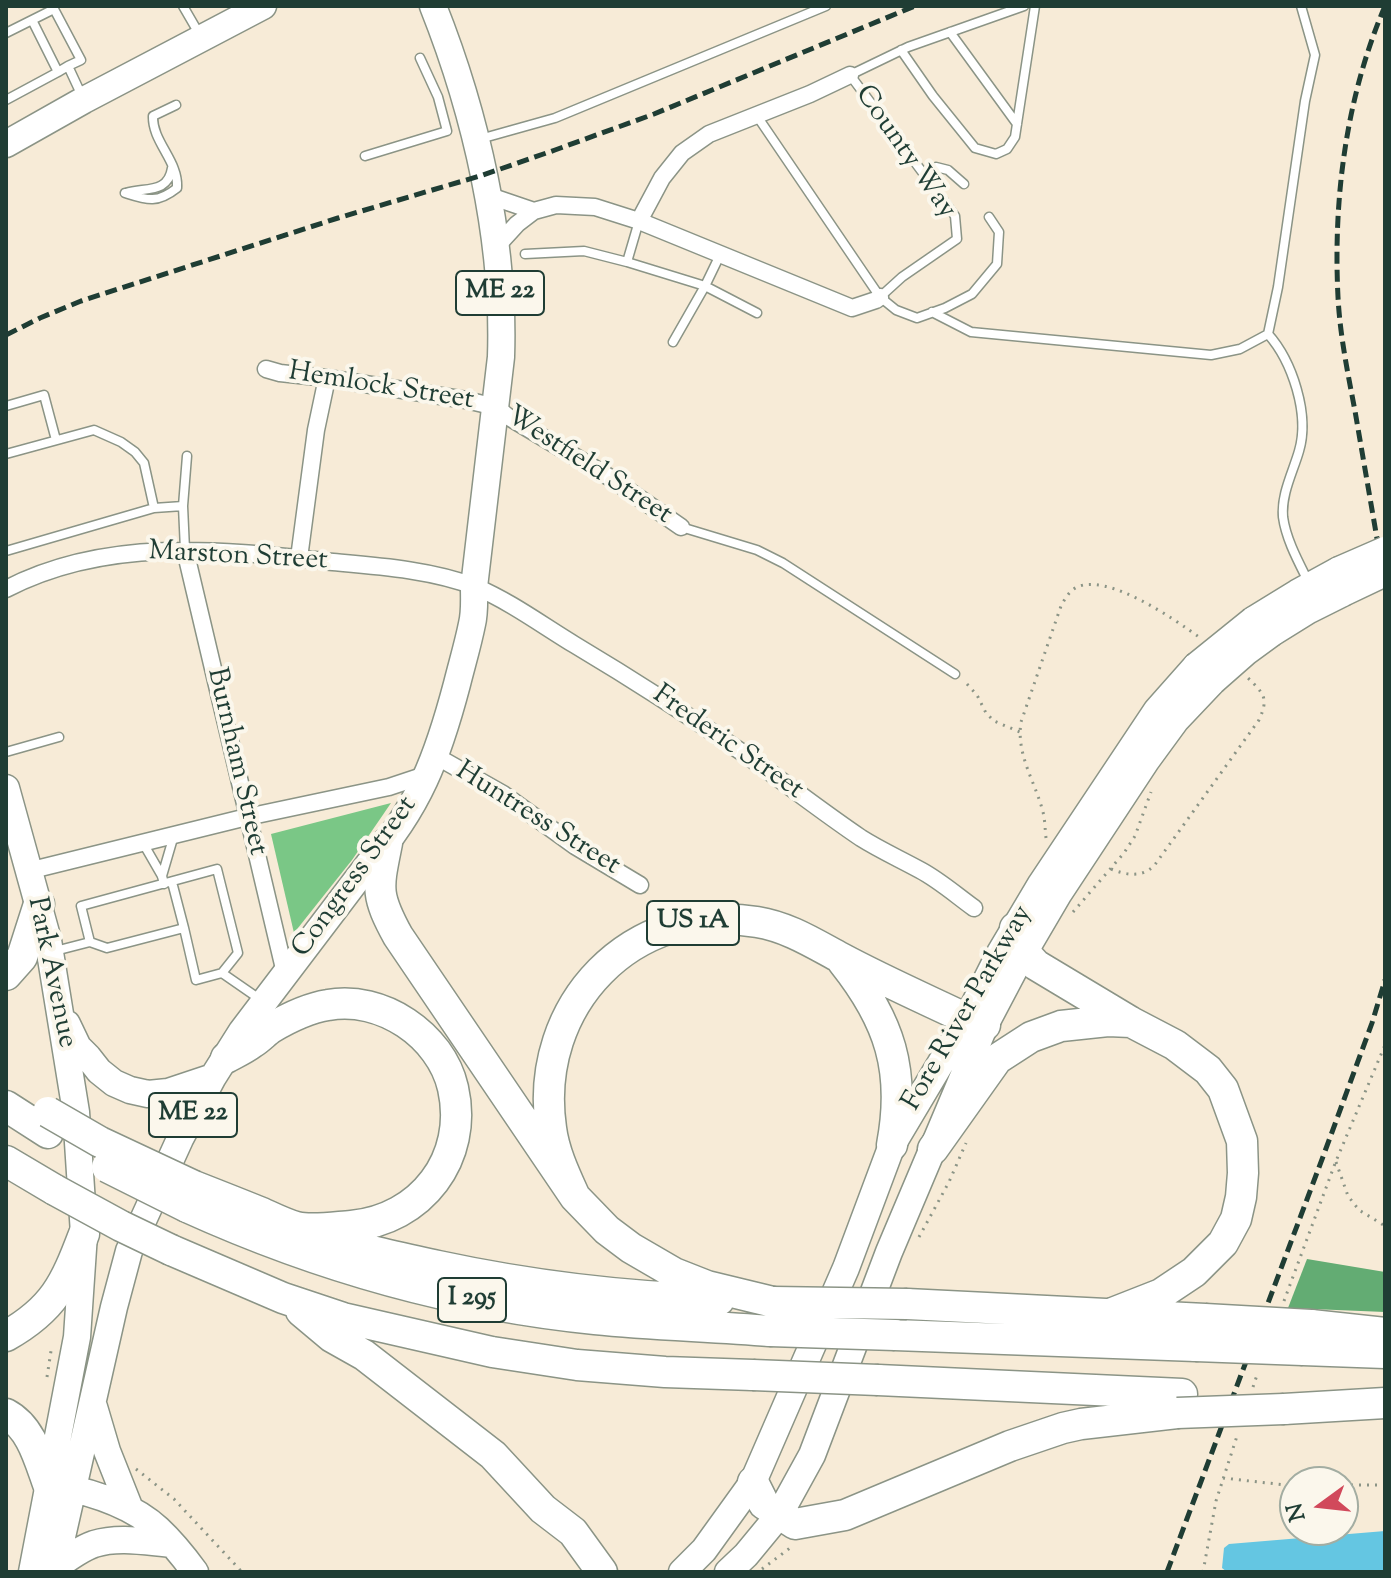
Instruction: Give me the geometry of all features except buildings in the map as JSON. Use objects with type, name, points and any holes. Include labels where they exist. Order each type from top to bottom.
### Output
[{"type":"highway","points":[[387,843],[379,883],[384,911],[575,1197]]},
{"type":"highway","points":[[6,975],[22,957],[39,904]]},
{"type":"highway","name":"US 1A","points":[[976,1022],[817,944],[761,922],[726,919],[689,923],[654,934],[607,963],[585,988],[568,1015],[551,1071],[550,1127],[561,1165],[575,1197],[607,1230],[631,1248],[674,1273],[772,1316],[907,1304],[1110,1314],[1201,1333]]},
{"type":"highway","points":[[1020,940],[1036,965],[1175,1045],[1208,1070],[1223,1089],[1242,1141],[1243,1173],[1236,1219],[1223,1243],[1194,1272],[1161,1294],[1110,1314]]},
{"type":"highway","points":[[840,957],[870,999],[891,1049],[898,1089],[892,1145]]},
{"type":"highway","points":[[219,1068],[270,1029],[293,1017],[328,1004],[352,1003],[376,1007],[397,1016],[429,1044],[445,1066],[453,1086],[456,1108],[454,1135],[448,1159],[435,1182],[414,1203],[379,1221],[298,1228]]},
{"type":"highway","points":[[933,1149],[997,1059],[1031,1037],[1073,1024],[1131,1022]]},
{"type":"highway","points":[[6,1088],[190,1197],[329,1239],[493,1278],[772,1316]]},
{"type":"highway","points":[[6,1106],[57,1119]]},
{"type":"highway","name":"I 295","points":[[6,1161],[121,1226],[283,1298],[343,1318],[492,1352],[591,1366],[665,1372],[878,1380],[1180,1404]]},
{"type":"highway","name":"I 295","points":[[190,1197],[232,1228],[344,1267],[405,1285],[489,1303],[592,1319],[772,1316],[895,1335],[1201,1333],[1307,1338],[1385,1353]]},
{"type":"highway","points":[[6,1336],[35,1317],[59,1290],[84,1234]]},
{"type":"highway","points":[[283,1298],[332,1337],[364,1355],[493,1455],[543,1509],[573,1532],[602,1572]]},
{"type":"highway","points":[[1307,1338],[1385,1333]]},
{"type":"highway","points":[[753,1482],[764,1504],[795,1524],[845,1515],[1010,1446],[1081,1424],[1180,1404],[1385,1402]]},
{"type":"highway","points":[[6,1414],[16,1419],[60,1486]]},
{"type":"highway","points":[[543,1509],[575,1572]]},
{"type":"main road","points":[[7,141],[263,6]]},
{"type":"main road","name":"Congress Street","points":[[60,1486],[93,1403],[129,1251],[180,1139],[242,1031],[387,843],[415,801],[446,724],[473,621],[474,587],[501,357],[502,320],[499,275],[476,141],[452,55],[433,6]]},
{"type":"main road","name":"Fore River Parkway","points":[[1263,627],[1309,610],[1385,550]]},
{"type":"main road","name":"Fore River Parkway","points":[[728,1572],[779,1515],[812,1455],[889,1252],[933,1149],[1000,953],[1020,940],[1059,893],[1176,720],[1204,673],[1246,652],[1263,627],[1310,585],[1385,573]]},
{"type":"main road","name":"Park Avenue","points":[[6,788],[39,904],[60,1010],[57,1119]]},
{"type":"main road","points":[[60,1010],[78,1047],[114,1083],[148,1094],[168,1092],[219,1068]]},
{"type":"main road","name":"Fore River Parkway","points":[[682,1572],[704,1550],[753,1482],[846,1268],[892,1145],[976,1022]]},
{"type":"main road","name":"Congress Street","points":[[47,1570],[77,1337],[84,1234],[57,1119]]},
{"type":"main road","points":[[93,1403],[107,1451],[130,1509]]},
{"type":"main road","points":[[60,1486],[130,1509],[157,1529],[195,1572]]},
{"type":"main road","points":[[47,1570],[95,1543],[127,1539],[172,1544]]},
{"type":"street","name":"County Way","points":[[639,221],[662,178],[682,153],[709,134],[850,75]]},
{"type":"street","name":"County Way","points":[[487,195],[534,211],[556,205],[595,207],[639,221],[852,308],[880,297]]},
{"type":"street","points":[[495,248],[534,211]]},
{"type":"street","name":"Hemlock Street","points":[[266,369],[496,407]]},
{"type":"street","points":[[299,558],[312,457],[327,378]]},
{"type":"street","name":"Westfield Street","points":[[496,407],[609,477],[681,527]]},
{"type":"street","name":"Marston Street","points":[[6,589],[53,569],[89,560],[185,550],[368,565],[436,576],[474,587]]},
{"type":"street","name":"Burnham Street","points":[[185,550],[285,973]]},
{"type":"street","name":"Frederic Street","points":[[474,587],[513,605],[642,685],[863,839],[931,877],[974,908]]},
{"type":"street","points":[[28,871],[247,817],[389,787],[431,765]]},
{"type":"street","name":"Huntress Street","points":[[431,765],[503,794],[575,846],[640,885]]},
{"type":"lane","points":[[476,141],[555,118],[826,6]]},
{"type":"lane","points":[[850,75],[901,50],[1024,6]]},
{"type":"lane","points":[[901,50],[975,148],[996,154],[1007,149],[1015,137],[1035,6]]},
{"type":"lane","points":[[1301,6],[1315,55],[1268,334],[1287,361],[1298,396],[1303,428],[1286,489],[1283,515],[1288,537],[1310,585]]},
{"type":"lane","points":[[185,7],[202,39]]},
{"type":"lane","points":[[6,33],[54,9],[81,60],[6,100]]},
{"type":"lane","points":[[32,20],[58,72]]},
{"type":"lane","points":[[950,32],[1017,124]]},
{"type":"lane","points":[[365,156],[447,131],[438,97],[420,58]]},
{"type":"lane","points":[[68,66],[84,100]]},
{"type":"lane","name":"County Way","points":[[850,75],[955,216],[957,239],[902,277],[880,297]]},
{"type":"lane","points":[[172,163],[171,177],[167,183],[125,193],[147,201],[167,196],[177,188],[178,178],[172,163],[153,124],[153,116],[176,105]]},
{"type":"lane","points":[[757,116],[880,297],[896,310],[917,318],[972,294],[997,264],[999,232],[989,217]]},
{"type":"lane","points":[[923,173],[936,167],[948,170],[964,184]]},
{"type":"lane","points":[[627,262],[639,221]]},
{"type":"lane","points":[[525,254],[584,251],[705,286],[757,313]]},
{"type":"lane","points":[[673,342],[720,255]]},
{"type":"lane","points":[[932,312],[971,332],[1211,355],[1240,349],[1268,334]]},
{"type":"lane","points":[[6,406],[44,395],[56,440]]},
{"type":"lane","points":[[6,454],[94,430],[121,442],[144,463],[154,508]]},
{"type":"lane","points":[[185,550],[183,506],[187,456]]},
{"type":"lane","points":[[6,551],[154,508],[183,506]]},
{"type":"lane","points":[[681,527],[757,550],[783,563],[955,674]]},
{"type":"lane","points":[[6,752],[59,737]]},
{"type":"lane","points":[[166,880],[174,835]]},
{"type":"lane","points":[[90,942],[81,906],[166,880],[217,869],[238,953],[222,973],[196,980],[184,928],[166,880],[143,843]]},
{"type":"lane","points":[[50,952],[90,942],[107,948],[184,928]]},
{"type":"lane","points":[[222,973],[264,1002]]},
{"type":"path","points":[[967,684],[994,721],[1020,732]]},
{"type":"path","points":[[1385,1045],[1336,1161],[1348,1196],[1359,1210],[1385,1226]]},
{"type":"path","points":[[132,1466],[174,1499],[242,1572]]},
{"type":"path","points":[[1223,1478],[1279,1484]]},
{"type":"path","points":[[1359,1485],[1385,1485]]},
{"type":"path","points":[[758,1572],[796,1542]]},
{"type":"green space","points":[[391,803],[352,860],[294,933],[271,834]]},
{"type":"green space","points":[[1307,1259],[1385,1272],[1385,1312],[1288,1308]]},
{"type":"water","points":[[1385,1531],[1385,1572],[1227,1572],[1222,1568],[1224,1548],[1229,1544],[1279,1540],[1279,1546],[1359,1546],[1359,1533]]},
{"type":"railway","points":[[6,335],[81,301],[555,150],[654,114],[915,6]]},
{"type":"railway","points":[[1385,6],[1360,76],[1345,149],[1337,260],[1342,340],[1385,585]]},
{"type":"railway","points":[[1167,1572],[1324,1154],[1385,980]]}]
